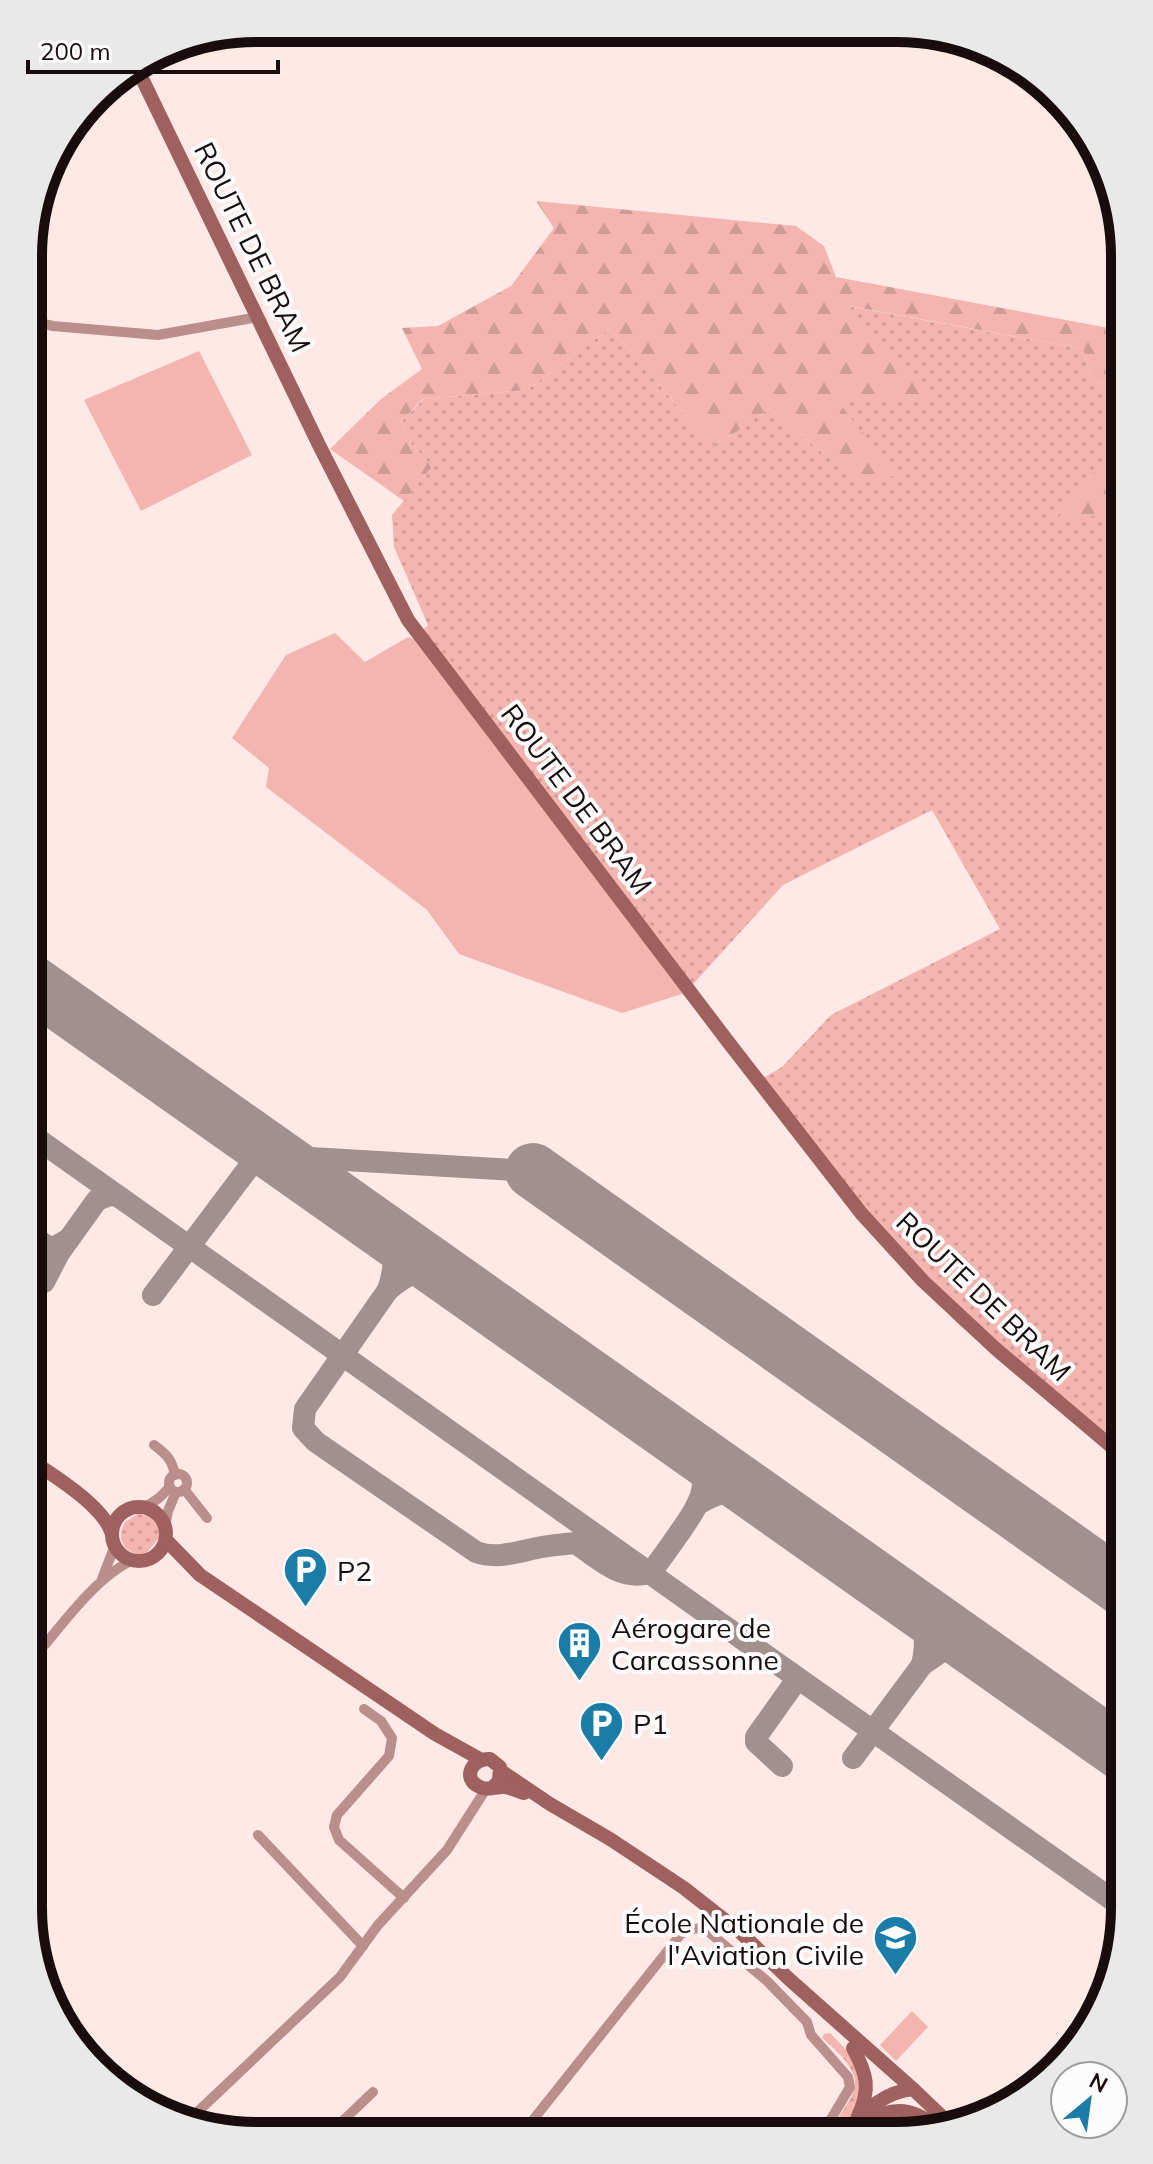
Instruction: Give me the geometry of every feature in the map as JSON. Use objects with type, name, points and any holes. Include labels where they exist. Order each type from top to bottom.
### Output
[{"type":"main road","name":"ROUTE DE BRAM","points":[[141,76],[319,445],[408,620],[861,1213],[923,1281],[1008,1359],[1111,1446]]},
{"type":"main road","points":[[42,1468],[115,1510],[144,1508],[157,1514],[177,1554],[200,1575],[435,1734],[481,1777],[550,1804]]},
{"type":"main road","points":[[70,1486],[110,1526],[119,1552],[133,1560],[154,1557],[165,1534]]},
{"type":"main road","points":[[114,1539],[117,1520],[127,1510]]},
{"type":"main road","points":[[154,1557],[200,1575]]},
{"type":"main road","points":[[481,1777],[485,1758],[494,1761],[501,1771],[550,1804],[684,1888],[740,1932],[938,2118]]},
{"type":"main road","points":[[481,1777],[499,1781],[501,1771]]},
{"type":"main road","points":[[789,1979],[853,2048],[908,2089],[936,2118]]},
{"type":"main road","points":[[853,2048],[863,2067],[867,2088],[865,2100],[854,2122]]},
{"type":"main road","points":[[856,2122],[864,2112],[893,2093],[908,2089]]},
{"type":"main road","points":[[877,2104],[920,2104]]},
{"type":"main road","points":[[866,2122],[896,2110],[928,2119]]},
{"type":"street","points":[[42,324],[158,335],[258,317]]},
{"type":"street","points":[[144,1508],[186,1484],[185,1478],[175,1475],[173,1462],[167,1454],[154,1445]]},
{"type":"street","points":[[177,1489],[207,1518]]},
{"type":"street","points":[[165,1534],[168,1511],[177,1489]]},
{"type":"street","points":[[101,1580],[114,1539]]},
{"type":"street","points":[[42,1649],[101,1580],[133,1560]]},
{"type":"street","points":[[364,1709],[381,1721],[392,1738],[389,1756],[337,1815],[334,1827],[339,1840],[404,1898]]},
{"type":"street","points":[[196,2114],[340,1977],[378,1925],[447,1850],[472,1808],[481,1777]]},
{"type":"street","points":[[258,1835],[363,1946]]},
{"type":"street","points":[[531,2122],[681,1934],[704,1928],[767,1981],[807,2022],[811,2035],[848,2077],[850,2087],[829,2122]]},
{"type":"street","points":[[342,2122],[373,2092]]},
{"type":"green space","points":[[536,201],[796,226],[824,246],[836,277],[1111,328],[1111,387],[1092,380],[1083,349],[849,306],[931,400],[835,398],[897,476],[854,479],[769,408],[712,446],[610,328],[527,390],[423,399],[401,422],[411,443],[432,467],[404,501],[330,449],[381,399],[422,369],[402,328],[438,326],[511,286],[554,228]]},
{"type":"green space","points":[[847,306],[1083,349],[1092,380],[1111,387],[1111,450],[1055,523],[1108,512],[1111,517],[1111,1455],[956,1322],[753,1084],[782,1067],[831,1015],[1000,929],[932,810],[783,885],[685,993],[413,639],[428,625],[394,547],[392,515],[432,467],[411,443],[401,422],[424,399],[527,390],[610,328],[712,446],[769,408],[854,479],[834,397],[930,400]]},
{"type":"green space","points":[[199,351],[252,455],[141,511],[84,400]]},
{"type":"green space","points":[[1111,450],[1111,518],[1108,513],[1054,524]]},
{"type":"green space","points":[[335,633],[365,662],[408,637],[413,639],[685,993],[622,1013],[459,954],[427,910],[266,787],[269,768],[232,738],[286,655]]},
{"type":"green space","points":[[138,1514],[152,1517],[159,1524],[162,1534],[145,1555],[127,1549],[122,1540],[125,1522]]},
{"type":"green space","points":[[912,2011],[928,2027],[896,2061],[880,2045]]},
{"type":"green space","points":[[830,2033],[853,2057],[863,2085],[847,2122],[836,2122],[851,2097],[855,2079],[844,2059],[822,2038]]},
{"type":"green space","points":[[902,2115],[914,2121],[873,2122]]},
{"type":"taxiway","points":[[245,1134],[254,1151],[249,1167]]},
{"type":"taxiway","points":[[42,1142],[1111,1899]]},
{"type":"taxiway","points":[[153,1295],[249,1167],[262,1157],[533,1171]]},
{"type":"taxiway","points":[[44,1282],[59,1253],[97,1200],[112,1194],[121,1198]]},
{"type":"taxiway","points":[[378,1228],[393,1258],[388,1290]]},
{"type":"taxiway","points":[[42,1243],[53,1248],[69,1239]]},
{"type":"taxiway","points":[[447,1277],[429,1272],[415,1273],[388,1290],[305,1409],[303,1428],[316,1442],[476,1552],[501,1555],[576,1543],[610,1567],[639,1575],[650,1573],[699,1501],[703,1481],[701,1471],[688,1447]]},
{"type":"taxiway","points":[[700,1503],[726,1492],[754,1494]]},
{"type":"taxiway","points":[[905,1601],[923,1630],[925,1646],[922,1665]]},
{"type":"taxiway","points":[[853,1758],[922,1665],[945,1649],[981,1654]]},
{"type":"taxiway","points":[[782,1766],[756,1742],[756,1737],[793,1685],[792,1674]]},
{"type":"runway","points":[[42,990],[1111,1745]]},
{"type":"runway","points":[[533,1171],[1111,1580]]},
{"type":"place","name":"P2","points":[[306,1609]]},
{"type":"place","name":"Aérogare de Carcassonne","points":[[580,1682]]},
{"type":"place","name":"P1","points":[[602,1762]]},
{"type":"place","name":"École Nationale de l'Aviation Civile","points":[[895,1977]]}]
